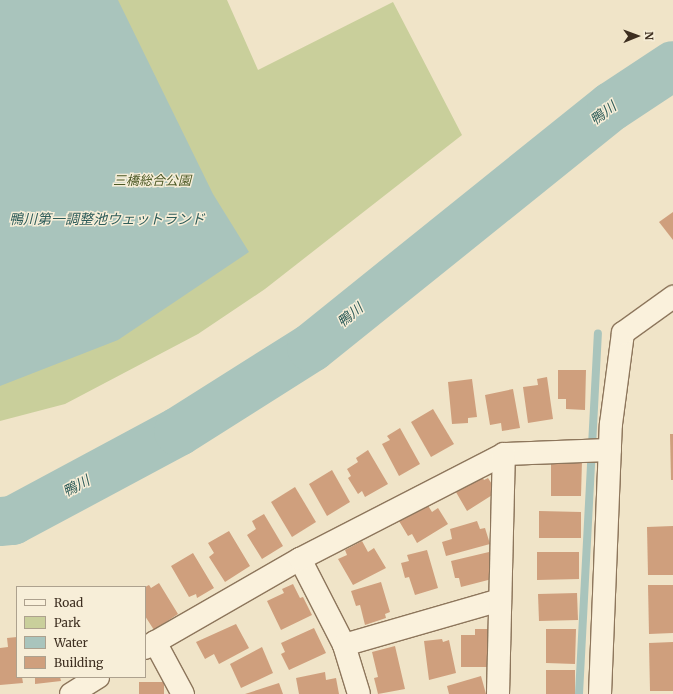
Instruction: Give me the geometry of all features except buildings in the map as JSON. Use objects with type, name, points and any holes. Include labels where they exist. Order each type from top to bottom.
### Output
[{"type":"street","points":[[600,694],[610,450],[623,333],[673,297]]},
{"type":"street","points":[[183,694],[150,645],[300,559],[504,454],[610,450]]},
{"type":"street","points":[[498,694],[504,454]]},
{"type":"street","points":[[300,559],[344,645],[359,694]]},
{"type":"street","points":[[344,645],[500,600]]},
{"type":"street","points":[[71,694],[96,678]]},
{"type":"green space","name":"三橋総合公園","points":[[0,0],[227,0],[258,70],[393,2],[462,135],[265,289],[198,334],[65,404],[0,421]]},
{"type":"water","name":"鴨川第一調整池ウェットランド","points":[[0,0],[118,0],[213,194],[249,252],[118,340],[0,386]]},
{"type":"waterway","name":"鴨川","points":[[0,521],[12,520],[178,431],[311,347],[611,106],[673,65]]},
{"type":"waterway","points":[[579,694],[598,333]]}]
